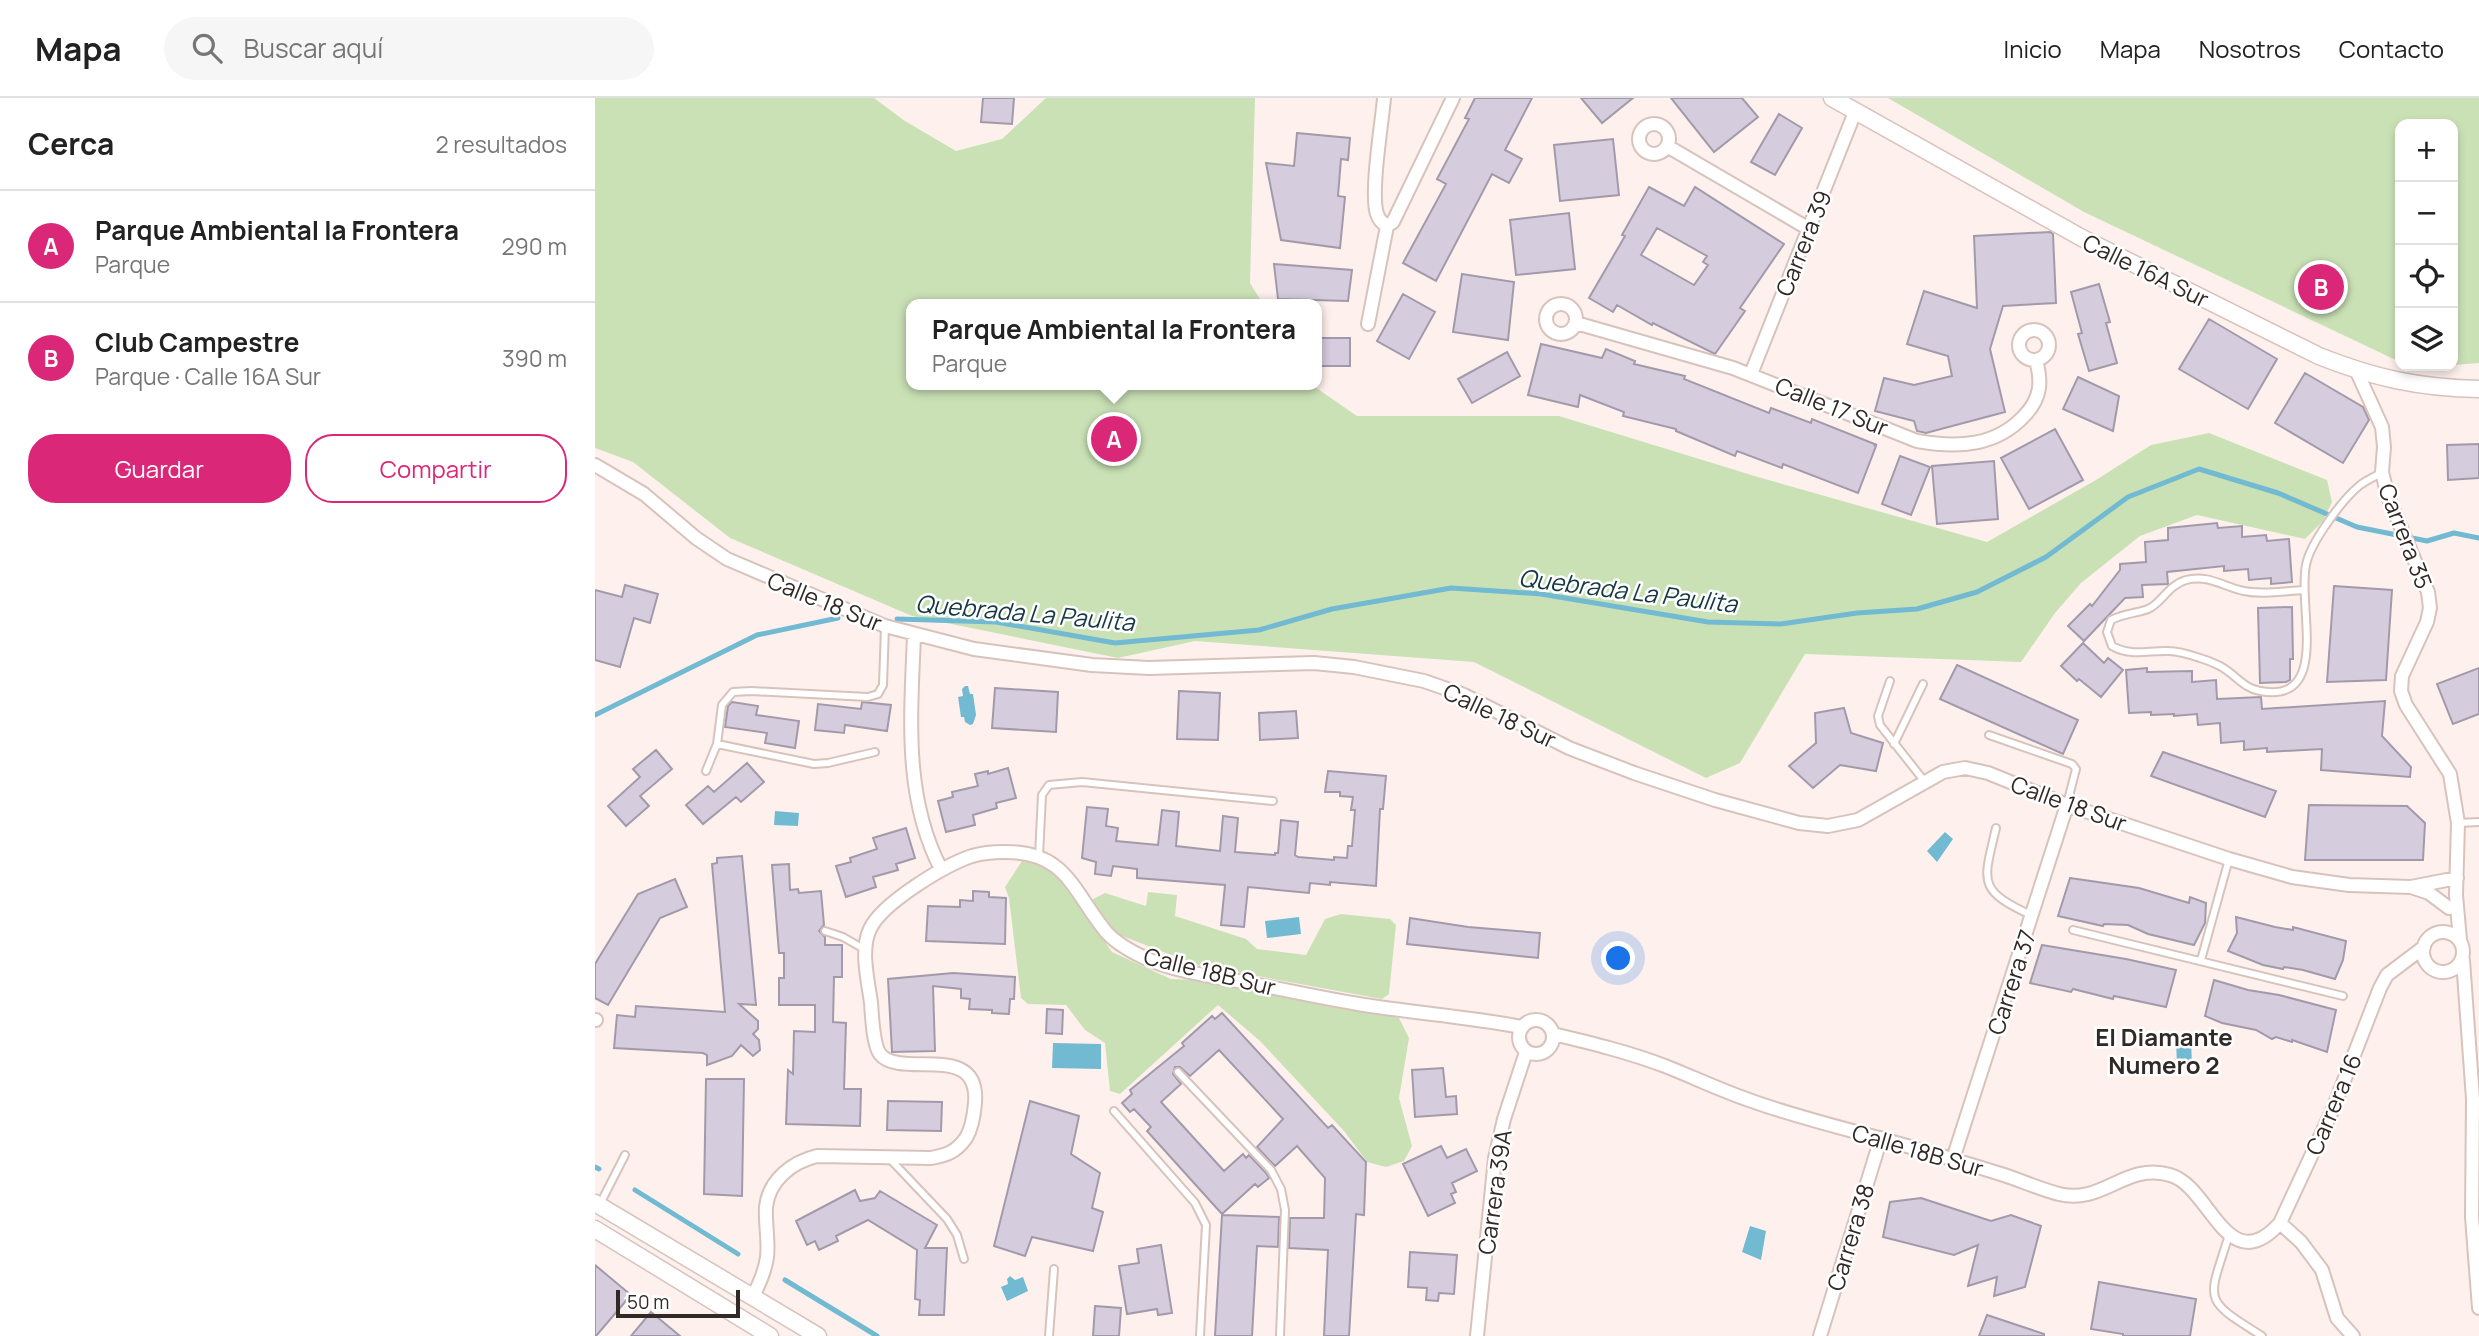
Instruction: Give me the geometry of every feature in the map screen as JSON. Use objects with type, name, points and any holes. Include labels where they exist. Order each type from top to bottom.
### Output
[{"type":"street","points":[[1384,98],[1376,180],[1376,211],[1381,222],[1387,226]]},
{"type":"street","points":[[1368,324],[1387,226],[1394,222],[1454,98]]},
{"type":"street","name":"Calle 16A Sur","points":[[1832,98],[2082,238],[2319,356],[2357,372],[2397,382],[2438,388],[2479,389]]},
{"type":"street","name":"Carrera 39","points":[[1751,374],[1855,112]]},
{"type":"street","points":[[1667,146],[1809,229]]},
{"type":"street","name":"Calle 17 Sur","points":[[1576,323],[1677,350],[1751,374],[1917,440],[1942,445],[1983,442],[2000,436],[2015,425],[2039,394],[2041,379],[2036,360]]},
{"type":"street","name":"Carrera 35","points":[[2357,372],[2382,427],[2382,472],[2388,497],[2423,576],[2430,608],[2427,622],[2402,676],[2401,691],[2406,705],[2450,774],[2458,823],[2456,895],[2461,940]]},
{"type":"street","name":"Calle 18 Sur","points":[[595,465],[644,494],[727,559],[885,626],[974,649],[1092,665],[1212,668],[1314,663],[1354,667],[1424,681],[1464,695],[1569,748],[1595,758],[1715,800],[1799,823],[1828,826],[1858,820],[1943,772],[1965,768],[1988,772],[2067,805],[2292,877],[2349,885],[2411,887],[2457,878]]},
{"type":"street","points":[[914,635],[910,744],[914,783],[928,844],[941,869]]},
{"type":"street","name":"Carrera 37","points":[[1953,1159],[2067,805]]},
{"type":"street","name":"Calle 18B Sur","points":[[866,950],[871,928],[882,914],[941,869],[974,855],[1014,852],[1039,856],[1058,868],[1073,882],[1104,930],[1124,948],[1148,960],[1195,973],[1364,1005],[1522,1027]]},
{"type":"street","name":"Calle 18 Sur","points":[[2411,887],[2428,893],[2449,908]]},
{"type":"street","name":"Carrera 35","points":[[2437,933],[2456,895]]},
{"type":"street","points":[[2463,960],[2454,970],[2433,970],[2423,953],[2424,947],[2431,936],[2437,933],[2450,933],[2461,940],[2463,947],[2473,1099],[2472,1217],[2479,1308]]},
{"type":"street","name":"Carrera 16","points":[[2229,1235],[2246,1241],[2261,1239],[2280,1223],[2333,1109],[2380,988],[2398,965],[2424,947]]},
{"type":"street","points":[[752,1298],[762,1278],[767,1255],[767,1205],[773,1188],[786,1171],[800,1160],[817,1156],[931,1158],[948,1155],[960,1147],[969,1133],[976,1094],[971,1079],[958,1068],[942,1063],[904,1065],[889,1061],[879,1054],[873,1027],[866,950]]},
{"type":"street","points":[[2398,965],[2428,965]]},
{"type":"street","points":[[2447,972],[2467,990]]},
{"type":"street","points":[[1537,1020],[1547,1024],[1553,1034],[1548,1050],[1537,1054],[1526,1052],[1518,1037],[1522,1027],[1537,1020]]},
{"type":"street","name":"Calle 18B Sur","points":[[1553,1034],[1618,1049],[1747,1100],[1953,1159],[2061,1195],[2100,1192],[2137,1173],[2157,1171],[2175,1175],[2189,1187],[2229,1235]]},
{"type":"street","name":"Carrera 39A","points":[[1477,1336],[1495,1158],[1504,1119],[1526,1052]]},
{"type":"street","name":"Carrera 38","points":[[1820,1336],[1881,1138]]},
{"type":"street","points":[[597,1204],[818,1336]]},
{"type":"street","points":[[2280,1223],[2301,1242],[2322,1270],[2337,1318],[2353,1336]]},
{"type":"street","points":[[595,1229],[770,1336]]},
{"type":"lane","points":[[2304,590],[2259,593],[2241,591],[2201,578],[2186,580],[2171,587],[2150,608],[2128,612],[2111,620],[2107,632],[2112,646],[2122,652],[2172,650],[2221,667],[2246,687],[2262,691],[2280,691],[2294,686],[2304,675],[2307,663],[2304,590],[2306,565],[2312,547],[2359,486],[2382,472]]},
{"type":"lane","points":[[706,771],[717,744],[722,705],[733,692],[868,696],[878,694],[883,685],[885,626]]},
{"type":"lane","points":[[1890,681],[1878,716],[1880,725],[1925,782]]},
{"type":"lane","points":[[1894,744],[1923,684]]},
{"type":"lane","points":[[1989,734],[2072,764],[2076,769],[2067,805]]},
{"type":"lane","points":[[717,744],[814,764],[875,752]]},
{"type":"lane","points":[[1039,856],[1042,794],[1049,785],[1060,782],[1273,802]]},
{"type":"lane","points":[[2458,823],[2479,822]]},
{"type":"lane","points":[[1996,828],[1986,870],[1989,886],[1997,898],[2033,916]]},
{"type":"lane","points":[[2201,960],[2229,859]]},
{"type":"lane","points":[[825,930],[866,950]]},
{"type":"lane","points":[[2073,930],[2343,996]]},
{"type":"lane","points":[[1178,1072],[1271,1170],[1281,1189],[1285,1210],[1280,1336]]},
{"type":"lane","points":[[1114,1111],[1195,1203],[1206,1225],[1200,1336]]},
{"type":"lane","points":[[597,1204],[625,1155]]},
{"type":"lane","points":[[888,1157],[947,1219],[957,1235],[964,1259]]},
{"type":"lane","points":[[2229,1235],[2213,1293],[2216,1303],[2223,1311],[2262,1336]]},
{"type":"lane","points":[[1049,1336],[1054,1269]]},
{"type":"green space","points":[[595,98],[874,98],[905,121],[956,151],[1002,139],[1046,98],[1255,98],[1250,283],[1260,299],[906,299],[906,390],[1319,390],[1357,416],[1559,416],[1758,477],[1987,542],[2096,480],[2151,445],[2209,433],[2327,480],[2332,502],[2323,521],[2305,539],[2197,515],[2140,536],[2081,583],[2055,613],[2021,662],[1805,654],[1740,763],[1706,778],[1474,662],[1195,641],[1118,658],[912,616],[730,538],[633,462],[595,448]]},
{"type":"green space","points":[[1888,98],[2479,98],[2479,363],[2458,365],[2458,119],[2395,119],[2395,360],[2084,212]]},
{"type":"green space","points":[[1022,861],[1041,862],[1058,875],[1112,952],[1171,979],[1218,981],[1399,1018],[1409,1038],[1399,1098],[1412,1146],[1404,1161],[1386,1167],[1367,1162],[1344,1131],[1260,1041],[1218,1005],[1120,1094],[1110,1091],[1105,1043],[1085,1030],[1066,1005],[1028,1004],[1021,998],[1009,898],[1005,887]]},
{"type":"green space","points":[[1148,892],[1177,895],[1175,916],[1246,939],[1257,949],[1306,955],[1325,919],[1341,914],[1390,919],[1396,925],[1389,994],[1382,999],[1197,965],[1117,934],[1103,923],[1093,907],[1093,899],[1105,893],[1146,906]]},
{"type":"water","points":[[968,686],[970,694],[973,694],[976,715],[970,725],[961,717],[958,697],[963,696],[962,689]]},
{"type":"water","points":[[775,811],[799,813],[798,826],[774,825]]},
{"type":"water","points":[[1945,832],[1953,839],[1937,862],[1927,851]]},
{"type":"water","points":[[1299,917],[1301,934],[1267,938],[1265,921]]},
{"type":"water","points":[[2191,1038],[2192,1066],[2177,1067],[2176,1039]]},
{"type":"water","points":[[1053,1043],[1101,1044],[1101,1069],[1052,1068]]},
{"type":"water","points":[[1750,1226],[1766,1231],[1761,1260],[1742,1252]]},
{"type":"water","points":[[1010,1276],[1015,1280],[1023,1277],[1028,1291],[1007,1301],[1001,1287],[1008,1284],[1007,1279]]},
{"type":"building","points":[[983,98],[1014,98],[1012,124],[981,122]]},
{"type":"building","points":[[1475,98],[1532,98],[1505,150],[1522,159],[1509,183],[1492,174],[1436,281],[1403,263],[1446,184],[1437,179],[1469,119],[1465,118]]},
{"type":"building","points":[[1581,98],[1633,98],[1602,123]]},
{"type":"building","points":[[1671,98],[1742,98],[1758,117],[1714,152]]},
{"type":"building","points":[[1779,114],[1802,128],[1775,175],[1751,162]]},
{"type":"building","points":[[1297,133],[1350,138],[1348,160],[1341,159],[1338,196],[1345,197],[1340,248],[1281,240],[1266,163],[1294,166]]},
{"type":"building","points":[[1613,139],[1619,195],[1560,201],[1554,145]]},
{"type":"building","points":[[1649,187],[1684,206],[1695,187],[1784,244],[1740,308],[1745,311],[1715,354],[1653,323],[1652,325],[1617,305],[1613,312],[1589,298],[1625,236],[1622,235]],"holes":[[[1657,228],[1707,256],[1703,262],[1708,265],[1694,285],[1641,255]]]},
{"type":"building","points":[[1569,213],[1575,269],[1516,275],[1510,220]]},
{"type":"building","points":[[2053,234],[2056,303],[2003,306],[1990,349],[2005,412],[1926,433],[1917,431],[1914,421],[1875,411],[1884,378],[1914,385],[1952,376],[1948,356],[1907,344],[1924,291],[1977,308],[1974,236]]},
{"type":"building","points":[[1274,264],[1352,270],[1348,301],[1278,299]]},
{"type":"building","points":[[1462,274],[1514,282],[1508,340],[1453,332]]},
{"type":"building","points":[[2099,284],[2110,322],[2106,323],[2117,363],[2089,371],[2078,334],[2082,333],[2071,292]]},
{"type":"building","points":[[1403,294],[1435,312],[1409,359],[1377,341]]},
{"type":"building","points":[[2209,319],[2277,359],[2248,409],[2179,369]]},
{"type":"building","points":[[1322,338],[1350,338],[1350,366],[1322,366]]},
{"type":"building","points":[[1541,344],[1602,358],[1606,349],[1635,361],[1634,364],[1685,376],[1684,379],[1769,413],[1771,408],[1811,423],[1812,419],[1877,445],[1874,445],[1876,446],[1858,493],[1783,464],[1782,468],[1737,451],[1735,456],[1676,429],[1623,416],[1624,412],[1580,395],[1578,407],[1528,395]]},
{"type":"building","points":[[1507,352],[1520,376],[1472,403],[1458,379]]},
{"type":"building","points":[[2305,373],[2363,407],[2369,420],[2343,463],[2275,423]]},
{"type":"building","points":[[2078,377],[2119,396],[2113,431],[2063,409]]},
{"type":"building","points":[[2055,429],[2083,480],[2029,509],[2001,458]]},
{"type":"building","points":[[2479,444],[2479,478],[2448,480],[2447,445]]},
{"type":"building","points":[[1900,456],[1930,467],[1911,515],[1882,504]]},
{"type":"building","points":[[1994,461],[1998,519],[1937,524],[1932,466]]},
{"type":"building","points":[[2217,523],[2218,528],[2242,526],[2242,537],[2266,535],[2267,541],[2289,539],[2292,582],[2271,584],[2271,578],[2249,580],[2248,569],[2224,571],[2224,566],[2167,572],[2168,584],[2142,585],[2143,597],[2125,598],[2084,641],[2068,626],[2090,604],[2092,606],[2120,570],[2120,564],[2146,562],[2145,542],[2168,540],[2168,528]]},
{"type":"building","points":[[625,585],[658,594],[650,623],[634,618],[620,667],[595,660],[595,590],[622,597]]},
{"type":"building","points":[[2334,586],[2392,590],[2386,680],[2327,682]]},
{"type":"building","points":[[2292,607],[2293,659],[2290,659],[2290,680],[2260,683],[2258,608]]},
{"type":"building","points":[[2083,643],[2104,663],[2108,658],[2123,670],[2101,697],[2061,666]]},
{"type":"building","points":[[1957,665],[2078,720],[2063,754],[1940,699]]},
{"type":"building","points":[[2147,668],[2147,672],[2192,671],[2192,682],[2216,680],[2217,699],[2261,697],[2262,709],[2385,701],[2382,736],[2411,767],[2410,777],[2321,770],[2322,749],[2267,752],[2267,748],[2244,750],[2244,741],[2221,743],[2220,723],[2198,725],[2197,714],[2174,716],[2151,715],[2151,712],[2129,713],[2126,670]]},
{"type":"building","points":[[2479,668],[2479,714],[2453,724],[2437,684]]},
{"type":"building","points":[[995,688],[1058,692],[1056,732],[992,728]]},
{"type":"building","points":[[1179,691],[1220,693],[1218,740],[1177,739]]},
{"type":"building","points":[[732,702],[758,706],[756,715],[799,721],[795,748],[765,743],[767,733],[725,727],[728,706]]},
{"type":"building","points":[[862,702],[891,705],[887,731],[845,725],[844,733],[815,730],[818,704],[861,709]]},
{"type":"building","points":[[1844,708],[1851,733],[1883,743],[1876,771],[1840,765],[1813,788],[1789,766],[1816,743],[1815,713]]},
{"type":"building","points":[[1296,711],[1298,738],[1260,740],[1259,713]]},
{"type":"building","points":[[656,750],[672,769],[640,796],[649,806],[626,826],[608,806],[640,777],[633,769]]},
{"type":"building","points":[[2163,752],[2276,791],[2265,817],[2151,776]]},
{"type":"building","points":[[747,763],[764,782],[741,802],[736,797],[703,824],[686,805],[708,786],[714,792]]},
{"type":"building","points":[[1008,768],[1016,798],[996,803],[997,808],[973,815],[975,825],[946,832],[938,801],[953,797],[952,792],[978,786],[975,774],[988,771],[988,774]]},
{"type":"building","points":[[1328,771],[1386,776],[1383,809],[1380,809],[1376,886],[1310,883],[1309,893],[1248,887],[1244,927],[1221,925],[1225,885],[1137,878],[1137,869],[1113,866],[1111,876],[1095,874],[1096,862],[1082,858],[1087,807],[1108,809],[1106,826],[1118,828],[1116,841],[1158,845],[1162,810],[1179,812],[1176,846],[1220,851],[1223,816],[1238,818],[1235,852],[1275,855],[1278,853],[1281,820],[1298,822],[1295,855],[1298,857],[1334,860],[1334,857],[1347,858],[1348,846],[1352,846],[1355,810],[1351,810],[1353,797],[1340,796],[1340,792],[1325,792]]},
{"type":"building","points":[[2309,805],[2407,806],[2425,823],[2423,860],[2305,860]]},
{"type":"building","points":[[906,828],[915,858],[896,864],[898,870],[873,877],[876,887],[846,897],[836,866],[877,849],[873,838]]},
{"type":"building","points":[[742,856],[756,1005],[739,1004],[758,1021],[758,1029],[753,1034],[759,1040],[760,1050],[753,1056],[741,1045],[732,1056],[707,1065],[707,1055],[703,1053],[614,1048],[617,1015],[635,1017],[636,1006],[725,1012],[712,864],[717,863],[717,858]]},
{"type":"building","points":[[789,864],[790,890],[798,889],[799,893],[821,891],[824,925],[819,931],[825,937],[825,945],[842,945],[842,977],[834,977],[833,1022],[846,1023],[844,1089],[861,1089],[860,1126],[786,1124],[788,1070],[793,1074],[794,1031],[815,1032],[815,1005],[779,1005],[779,978],[784,978],[784,953],[779,953],[772,865]]},
{"type":"building","points":[[2070,878],[2139,888],[2189,903],[2190,897],[2206,903],[2205,923],[2194,945],[2148,934],[2128,925],[2103,926],[2058,916]]},
{"type":"building","points":[[675,879],[687,907],[660,918],[608,1005],[595,998],[595,964],[638,894]]},
{"type":"building","points":[[973,891],[989,892],[989,897],[1006,898],[1005,944],[926,941],[928,906],[960,907],[960,900],[973,901]]},
{"type":"building","points":[[2236,917],[2275,927],[2293,930],[2293,927],[2346,941],[2343,960],[2335,979],[2303,970],[2263,965],[2228,951],[2237,933]]},
{"type":"building","points":[[1410,918],[1468,927],[1540,933],[1538,958],[1407,944]]},
{"type":"building","points":[[2042,945],[2176,970],[2166,1007],[2030,983]]},
{"type":"building","points":[[953,973],[1015,977],[1014,999],[1010,999],[1009,1014],[969,1009],[970,999],[961,998],[961,989],[933,986],[935,1051],[892,1052],[888,979]]},
{"type":"building","points":[[2214,980],[2336,1010],[2327,1052],[2292,1040],[2276,1037],[2272,1039],[2256,1030],[2222,1023],[2205,1016]]},
{"type":"building","points":[[1047,1009],[1063,1010],[1062,1034],[1046,1033]]},
{"type":"building","points":[[1222,1013],[1328,1128],[1332,1125],[1366,1162],[1364,1215],[1356,1214],[1349,1336],[1324,1336],[1328,1250],[1289,1248],[1290,1218],[1324,1218],[1325,1178],[1297,1146],[1275,1166],[1257,1147],[1283,1119],[1219,1050],[1190,1076],[1180,1067],[1175,1067],[1173,1074],[1181,1084],[1161,1102],[1224,1171],[1243,1154],[1246,1158],[1249,1155],[1269,1178],[1258,1187],[1255,1184],[1222,1214],[1147,1131],[1151,1127],[1134,1109],[1130,1112],[1122,1103],[1132,1094],[1130,1090],[1184,1046],[1182,1043],[1212,1016],[1215,1019]]},
{"type":"building","points":[[1443,1068],[1446,1097],[1456,1096],[1457,1114],[1415,1117],[1412,1070]]},
{"type":"building","points":[[706,1079],[744,1079],[742,1196],[704,1194]]},
{"type":"building","points":[[888,1101],[942,1102],[941,1131],[887,1130]]},
{"type":"building","points":[[1030,1101],[1079,1116],[1071,1154],[1100,1173],[1092,1208],[1103,1212],[1093,1251],[1032,1237],[1025,1256],[994,1246]]},
{"type":"building","points":[[1441,1146],[1447,1158],[1466,1149],[1477,1171],[1452,1183],[1456,1192],[1451,1194],[1455,1203],[1428,1216],[1403,1164]]},
{"type":"building","points":[[855,1190],[860,1201],[875,1198],[880,1191],[937,1225],[925,1248],[947,1248],[944,1315],[919,1315],[920,1300],[915,1299],[917,1250],[868,1220],[836,1236],[838,1241],[819,1250],[815,1241],[807,1245],[796,1221]]},
{"type":"building","points":[[1921,1198],[1991,1221],[2011,1215],[2041,1226],[2025,1287],[1994,1296],[1997,1277],[1968,1286],[1978,1245],[1954,1255],[1883,1237],[1890,1202]]},
{"type":"building","points":[[1222,1215],[1279,1217],[1278,1247],[1257,1246],[1252,1336],[1215,1336]]},
{"type":"building","points":[[1161,1245],[1172,1313],[1158,1315],[1157,1309],[1127,1314],[1119,1266],[1139,1263],[1137,1249]]},
{"type":"building","points":[[1410,1252],[1457,1255],[1454,1294],[1439,1293],[1438,1301],[1426,1300],[1427,1288],[1408,1287]]},
{"type":"building","points":[[595,1265],[631,1295],[596,1336],[595,1336]]},
{"type":"building","points":[[2099,1282],[2196,1299],[2190,1336],[2123,1336],[2091,1329]]},
{"type":"building","points":[[1095,1306],[1121,1308],[1119,1336],[1093,1336]]},
{"type":"building","points":[[651,1312],[680,1336],[631,1336]]},
{"type":"building","points":[[1987,1315],[2044,1334],[2044,1336],[1979,1336]]},
{"type":"waterway","name":"Quebrada La Paulita","points":[[897,619],[996,622],[1115,643],[1259,630],[1332,609],[1451,588],[1541,594],[1708,622],[1781,624],[1857,613],[1917,609],[1977,592],[2046,557],[2128,497],[2199,469],[2278,493],[2357,527],[2427,541],[2454,533],[2479,538]]},
{"type":"waterway","name":"Quebrada La Paulita","points":[[595,715],[757,635],[838,618]]},
{"type":"waterway","points":[[595,1167],[599,1169]]},
{"type":"waterway","points":[[635,1190],[738,1254]]},
{"type":"waterway","points":[[785,1280],[877,1336]]},
{"type":"place","name":"Club Campestre","points":[[2321,287]]},
{"type":"place","name":"Parque Ambiental la Frontera","points":[[1114,439]]},
{"type":"district","name":"El Diamante Numero 2","points":[[2164,1050]]}]
